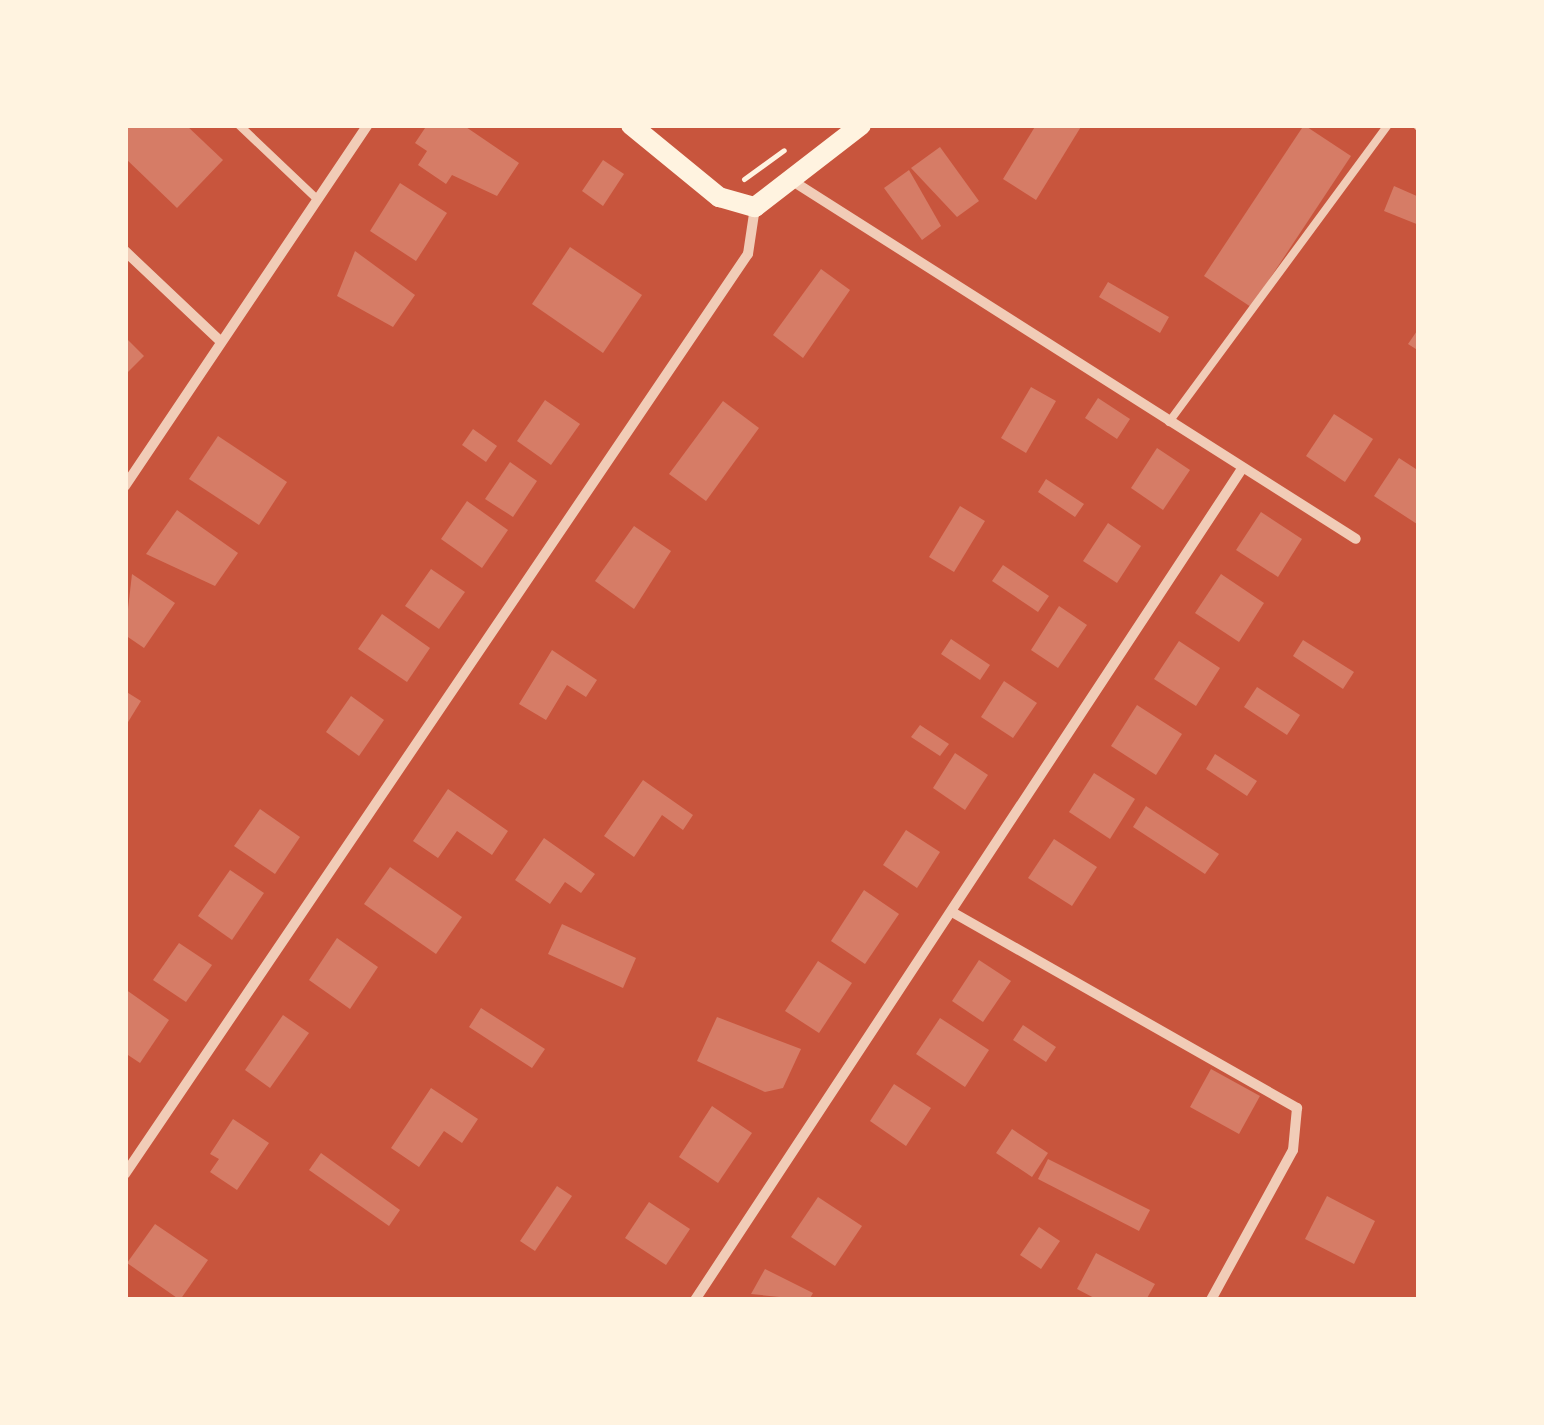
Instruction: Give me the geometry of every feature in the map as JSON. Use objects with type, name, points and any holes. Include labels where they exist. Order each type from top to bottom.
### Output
[{"type":"main road","points":[[631,125],[719,197],[755,207],[861,125]]},
{"type":"street","points":[[126,484],[368,125]]},
{"type":"street","points":[[790,180],[1356,538]]},
{"type":"street","points":[[125,1174],[748,254],[755,207]]},
{"type":"street","points":[[125,251],[220,340]]},
{"type":"street","points":[[695,1300],[1242,469]]},
{"type":"street","points":[[952,912],[1297,1108],[1293,1150],[1211,1300]]},
{"type":"lane","points":[[239,125],[317,198]]},
{"type":"lane","points":[[1169,422],[1388,125]]},
{"type":"path","points":[[719,197],[790,146]]},
{"type":"building","points":[[125,125],[186,125],[223,160],[177,208],[125,158]]},
{"type":"building","points":[[427,125],[463,125],[519,163],[497,196],[452,175],[446,184],[418,165],[427,151],[415,143]]},
{"type":"building","points":[[1036,125],[1082,125],[1036,200],[1003,179]]},
{"type":"building","points":[[1304,125],[1351,156],[1251,307],[1204,276]]},
{"type":"building","points":[[940,147],[979,201],[957,217],[911,168]]},
{"type":"building","points":[[603,160],[624,174],[603,206],[582,191]]},
{"type":"building","points":[[909,170],[941,226],[922,240],[884,188]]},
{"type":"building","points":[[400,183],[447,213],[416,261],[370,231]]},
{"type":"building","points":[[1394,186],[1419,197],[1419,225],[1384,211]]},
{"type":"building","points":[[570,247],[642,295],[603,353],[532,304]]},
{"type":"building","points":[[355,251],[415,295],[393,327],[337,296]]},
{"type":"building","points":[[821,269],[850,290],[803,358],[773,335]]},
{"type":"building","points":[[1108,282],[1169,317],[1160,333],[1099,297]]},
{"type":"building","points":[[1419,328],[1419,351],[1408,344]]},
{"type":"building","points":[[125,337],[144,356],[125,375]]},
{"type":"building","points":[[1031,387],[1056,401],[1026,453],[1001,438]]},
{"type":"building","points":[[1098,398],[1130,419],[1117,439],[1085,418]]},
{"type":"building","points":[[545,400],[580,424],[551,465],[517,441]]},
{"type":"building","points":[[723,401],[759,428],[706,501],[669,474]]},
{"type":"building","points":[[1334,414],[1373,439],[1345,482],[1306,456]]},
{"type":"building","points":[[473,429],[497,446],[486,462],[462,445]]},
{"type":"building","points":[[218,436],[287,482],[259,525],[189,479]]},
{"type":"building","points":[[1157,448],[1190,470],[1163,510],[1131,488]]},
{"type":"building","points":[[1399,458],[1419,471],[1417,524],[1374,496]]},
{"type":"building","points":[[510,462],[537,481],[513,517],[485,499]]},
{"type":"building","points":[[1046,479],[1084,504],[1075,517],[1038,492]]},
{"type":"building","points":[[467,501],[508,530],[482,568],[441,539]]},
{"type":"building","points":[[960,506],[985,521],[954,572],[929,557]]},
{"type":"building","points":[[177,510],[238,553],[215,586],[146,554]]},
{"type":"building","points":[[1261,512],[1302,539],[1278,577],[1236,550]]},
{"type":"building","points":[[1108,523],[1141,546],[1117,583],[1083,561]]},
{"type":"building","points":[[634,526],[671,551],[634,609],[595,581]]},
{"type":"building","points":[[1003,565],[1049,596],[1038,612],[992,581]]},
{"type":"building","points":[[431,569],[465,592],[439,629],[405,606]]},
{"type":"building","points":[[132,574],[175,603],[144,648],[125,635]]},
{"type":"building","points":[[1221,574],[1264,603],[1239,642],[1195,613]]},
{"type":"building","points":[[1059,606],[1087,625],[1058,668],[1031,650]]},
{"type":"building","points":[[382,614],[430,648],[407,682],[358,649]]},
{"type":"building","points":[[951,639],[990,665],[980,680],[941,654]]},
{"type":"building","points":[[1303,640],[1354,672],[1343,689],[1293,656]]},
{"type":"building","points":[[1179,641],[1220,668],[1196,706],[1154,679]]},
{"type":"building","points":[[552,650],[597,680],[586,697],[567,685],[546,720],[519,704]]},
{"type":"building","points":[[1004,681],[1037,703],[1013,738],[981,717]]},
{"type":"building","points":[[1257,687],[1300,715],[1287,735],[1244,707]]},
{"type":"building","points":[[125,691],[141,701],[125,727]]},
{"type":"building","points":[[351,696],[384,720],[359,756],[326,732]]},
{"type":"building","points":[[1137,705],[1182,734],[1156,775],[1111,746]]},
{"type":"building","points":[[920,725],[949,744],[940,756],[911,737]]},
{"type":"building","points":[[955,753],[988,775],[965,810],[933,788]]},
{"type":"building","points":[[1215,754],[1257,781],[1247,796],[1206,769]]},
{"type":"building","points":[[1094,773],[1135,799],[1110,839],[1069,812]]},
{"type":"building","points":[[643,780],[693,815],[683,830],[662,815],[634,857],[604,836]]},
{"type":"building","points":[[448,789],[508,831],[492,855],[457,831],[438,858],[413,841]]},
{"type":"building","points":[[1146,806],[1219,854],[1205,874],[1133,827]]},
{"type":"building","points":[[260,809],[300,837],[275,874],[234,846]]},
{"type":"building","points":[[906,830],[940,852],[917,888],[883,865]]},
{"type":"building","points":[[544,838],[595,874],[581,893],[565,882],[550,904],[515,880]]},
{"type":"building","points":[[1054,839],[1097,867],[1072,906],[1028,878]]},
{"type":"building","points":[[390,867],[462,917],[436,954],[364,904]]},
{"type":"building","points":[[230,870],[264,893],[232,940],[198,916]]},
{"type":"building","points":[[864,890],[899,914],[865,964],[831,941]]},
{"type":"building","points":[[562,924],[636,958],[623,988],[548,954]]},
{"type":"building","points":[[337,938],[378,967],[350,1009],[309,980]]},
{"type":"building","points":[[179,943],[212,965],[186,1002],[153,980]]},
{"type":"building","points":[[979,960],[1011,981],[983,1022],[952,1001]]},
{"type":"building","points":[[818,961],[852,983],[819,1033],[785,1011]]},
{"type":"building","points":[[125,989],[169,1020],[140,1063],[125,1053]]},
{"type":"building","points":[[481,1008],[545,1049],[532,1068],[469,1027]]},
{"type":"building","points":[[283,1015],[309,1033],[270,1088],[245,1070]]},
{"type":"building","points":[[717,1017],[801,1049],[783,1088],[765,1092],[697,1061]]},
{"type":"building","points":[[940,1018],[989,1050],[965,1087],[916,1054]]},
{"type":"building","points":[[1023,1025],[1056,1047],[1046,1062],[1013,1040]]},
{"type":"building","points":[[1211,1069],[1260,1096],[1239,1134],[1190,1107]]},
{"type":"building","points":[[894,1084],[931,1108],[906,1146],[870,1121]]},
{"type":"building","points":[[431,1088],[478,1119],[462,1143],[444,1131],[419,1167],[391,1148]]},
{"type":"building","points":[[712,1106],[752,1133],[718,1183],[679,1157]]},
{"type":"building","points":[[233,1119],[269,1143],[237,1190],[210,1172],[219,1159],[210,1154]]},
{"type":"building","points":[[1012,1129],[1048,1153],[1032,1177],[996,1153]]},
{"type":"building","points":[[321,1153],[400,1210],[389,1226],[309,1170]]},
{"type":"building","points":[[1048,1159],[1150,1210],[1139,1231],[1038,1179]]},
{"type":"building","points":[[557,1186],[572,1196],[535,1251],[520,1241]]},
{"type":"building","points":[[1327,1196],[1375,1221],[1354,1264],[1305,1239]]},
{"type":"building","points":[[818,1197],[862,1226],[835,1266],[791,1237]]},
{"type":"building","points":[[649,1202],[690,1229],[666,1265],[625,1238]]},
{"type":"building","points":[[155,1224],[208,1260],[180,1300],[127,1263]]},
{"type":"building","points":[[1039,1227],[1060,1241],[1041,1269],[1020,1255]]},
{"type":"building","points":[[1096,1253],[1155,1284],[1146,1300],[1098,1300],[1077,1289]]},
{"type":"building","points":[[765,1269],[813,1293],[809,1300],[751,1294]]}]
